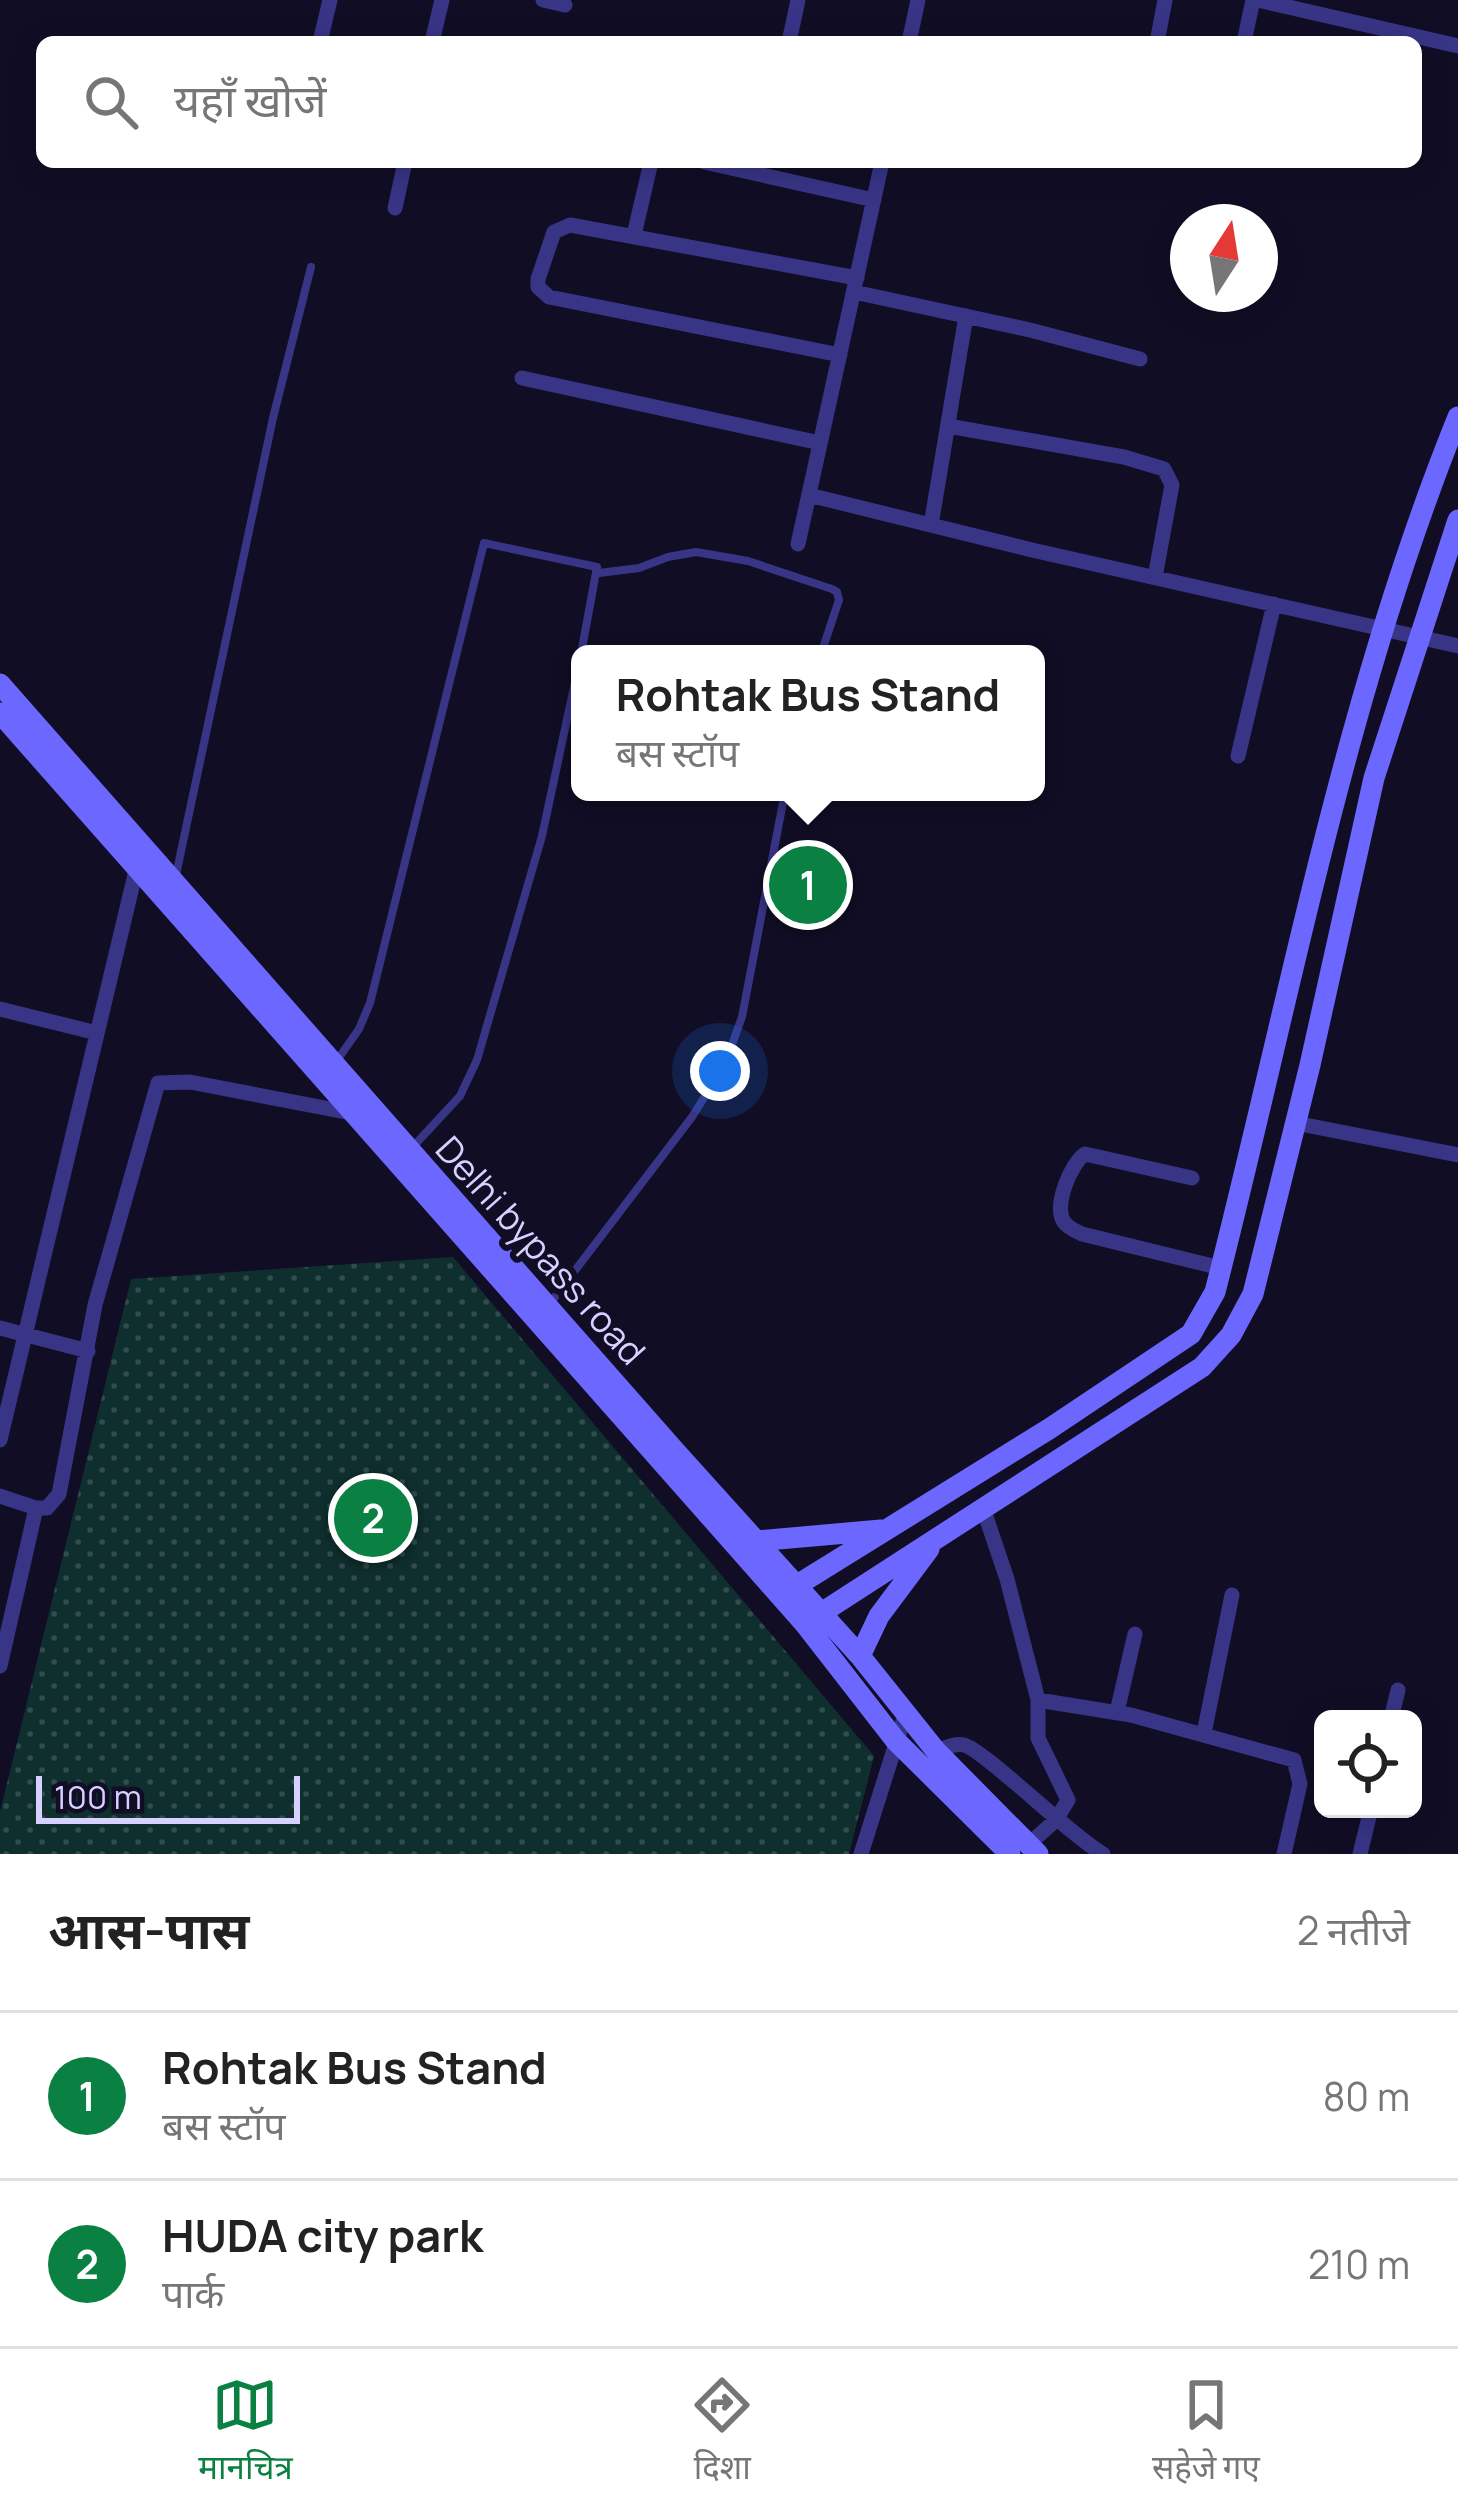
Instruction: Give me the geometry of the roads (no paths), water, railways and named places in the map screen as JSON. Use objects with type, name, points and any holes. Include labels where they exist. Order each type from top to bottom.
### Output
[{"type":"main road","points":[[788,1591],[1049,1429],[1190,1334],[1215,1292],[1351,736],[1458,417]]},
{"type":"main road","points":[[813,1618],[1202,1367],[1231,1335],[1253,1294],[1374,778],[1458,520]]},
{"type":"main road","name":"Delhi bypass road","points":[[0,684],[171,895],[788,1591],[860,1656],[905,1715],[1026,1851]]},
{"type":"main road","name":"Delhi bypass road","points":[[0,713],[139,858]]},
{"type":"main road","name":"Delhi bypass road","points":[[327,1071],[351,1113],[402,1156]]},
{"type":"main road","name":"Delhi bypass road","points":[[542,1315],[756,1541],[788,1591]]},
{"type":"main road","points":[[756,1541],[888,1529]]},
{"type":"main road","points":[[860,1656],[879,1616],[936,1538]]},
{"type":"main road","name":"Delhi bypass road","points":[[813,1618],[896,1741],[1026,1851]]},
{"type":"street","points":[[321,36],[330,0]]},
{"type":"street","points":[[433,36],[442,0]]},
{"type":"street","points":[[544,0],[565,5]]},
{"type":"street","points":[[790,36],[798,0]]},
{"type":"street","points":[[910,36],[918,0]]},
{"type":"street","points":[[1158,36],[1165,0]]},
{"type":"street","points":[[1246,36],[1256,0],[1414,36]]},
{"type":"street","points":[[1422,38],[1458,46]]},
{"type":"street","points":[[394,208],[404,168]]},
{"type":"street","points":[[634,235],[650,168]]},
{"type":"street","points":[[762,168],[874,200]]},
{"type":"street","points":[[798,544],[881,168]]},
{"type":"street","points":[[840,356],[549,297],[538,287],[551,240],[560,227],[570,224],[634,235],[855,285],[1140,359]]},
{"type":"street","points":[[932,525],[966,316]]},
{"type":"street","points":[[522,378],[820,443]]},
{"type":"street","points":[[948,426],[1124,457],[1165,469],[1172,485],[1155,577]]},
{"type":"street","points":[[809,495],[1458,646]]},
{"type":"street","points":[[1238,756],[1274,604]]},
{"type":"street","points":[[0,1440],[139,858]]},
{"type":"street","points":[[0,1009],[97,1033]]},
{"type":"street","points":[[0,1496],[47,1508],[59,1494],[95,1305],[158,1083],[190,1082],[351,1113]]},
{"type":"street","points":[[1295,1123],[1458,1155]]},
{"type":"street","points":[[1192,1178],[1084,1154],[1076,1160],[1060,1216],[1082,1234],[1222,1268]]},
{"type":"street","points":[[0,1328],[88,1351]]},
{"type":"street","points":[[0,1666],[36,1508]]},
{"type":"street","points":[[983,1508],[1038,1700],[1037,1738],[1067,1794],[1067,1805],[1026,1851]]},
{"type":"street","points":[[1204,1733],[1232,1594]]},
{"type":"street","points":[[1118,1712],[1135,1634]]},
{"type":"street","points":[[1393,1710],[1398,1690]]},
{"type":"street","points":[[1038,1700],[1118,1712],[1294,1760],[1300,1784],[1284,1854]]},
{"type":"street","points":[[861,1854],[905,1715]]},
{"type":"street","points":[[936,1751],[967,1745],[1102,1854]]},
{"type":"street","points":[[1360,1854],[1368,1818]]},
{"type":"lane","points":[[171,895],[273,418],[311,267]]},
{"type":"lane","points":[[327,1071],[359,1030],[370,1003],[484,543],[597,567],[583,645]]},
{"type":"lane","points":[[599,573],[696,552],[748,561],[837,592],[839,601],[824,645]]},
{"type":"lane","points":[[402,1156],[460,1096],[478,1060],[542,836],[571,699]]},
{"type":"lane","points":[[542,1315],[692,1117],[725,1064],[742,1017],[783,801]]},
{"type":"place","name":"Rohtak Bus Stand","points":[[808,885]]},
{"type":"place","name":"HUDA city park","points":[[373,1518]]}]
